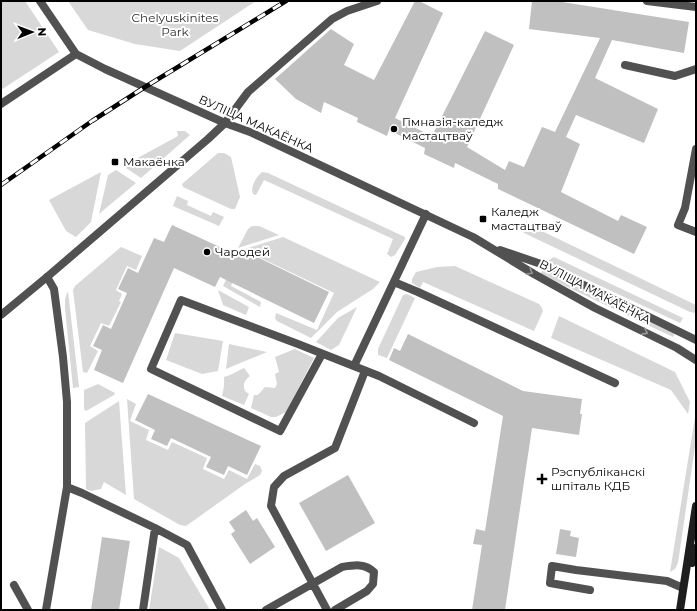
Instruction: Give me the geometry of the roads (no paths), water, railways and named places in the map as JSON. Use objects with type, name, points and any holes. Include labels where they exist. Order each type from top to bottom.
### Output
[{"type":"street","name":"ВУЛІЦА МАКАЁНКА","points":[[40,1],[76,54],[105,69],[225,123],[250,132],[473,237],[595,308],[678,348],[696,360]]},
{"type":"street","points":[[1,315],[208,139],[225,123],[248,92],[332,19],[347,11],[377,1]]},
{"type":"street","points":[[647,1],[696,7]]},
{"type":"street","points":[[1,104],[76,54]]},
{"type":"street","points":[[625,65],[675,76],[696,69]]},
{"type":"street","points":[[696,149],[684,208],[678,225],[696,232]]},
{"type":"street","points":[[354,366],[426,214]]},
{"type":"street","name":"ВУЛІЦА МАКАЁНКА","points":[[484,244],[541,264],[696,340]]},
{"type":"street","points":[[46,610],[67,487],[67,402],[63,357],[54,289],[47,277]]},
{"type":"street","points":[[394,282],[615,383]]},
{"type":"street","points":[[322,354],[280,431],[151,369],[181,300],[365,370],[474,423]]},
{"type":"street","points":[[327,610],[271,506],[274,487],[284,476],[335,448],[365,370]]},
{"type":"street","points":[[67,487],[155,528],[187,545],[222,610]]},
{"type":"street","points":[[680,610],[696,506]]},
{"type":"street","points":[[143,610],[155,528]]},
{"type":"street","points":[[683,588],[696,548]]},
{"type":"street","points":[[266,610],[342,567],[356,564],[372,570],[374,572],[373,584],[367,591],[336,610]]},
{"type":"street","points":[[590,590],[550,583],[552,566],[667,581],[683,588]]},
{"type":"street","points":[[14,585],[28,610]]},
{"type":"railway","points":[[1,185],[92,121],[286,1]]},
{"type":"place","name":"Гімназія-каледж мастацтваў","points":[[394,129]]},
{"type":"place","name":"Макаёнка","points":[[115,162]]},
{"type":"place","name":"Каледж мастацтваў","points":[[483,219]]},
{"type":"place","name":"Чародей","points":[[207,252]]},
{"type":"place","name":"Рэспубліканскі шпіталь КДБ","points":[[542,479]]},
{"type":"park label","name":"Chelyuskinites Park","points":[[175,25]]}]
